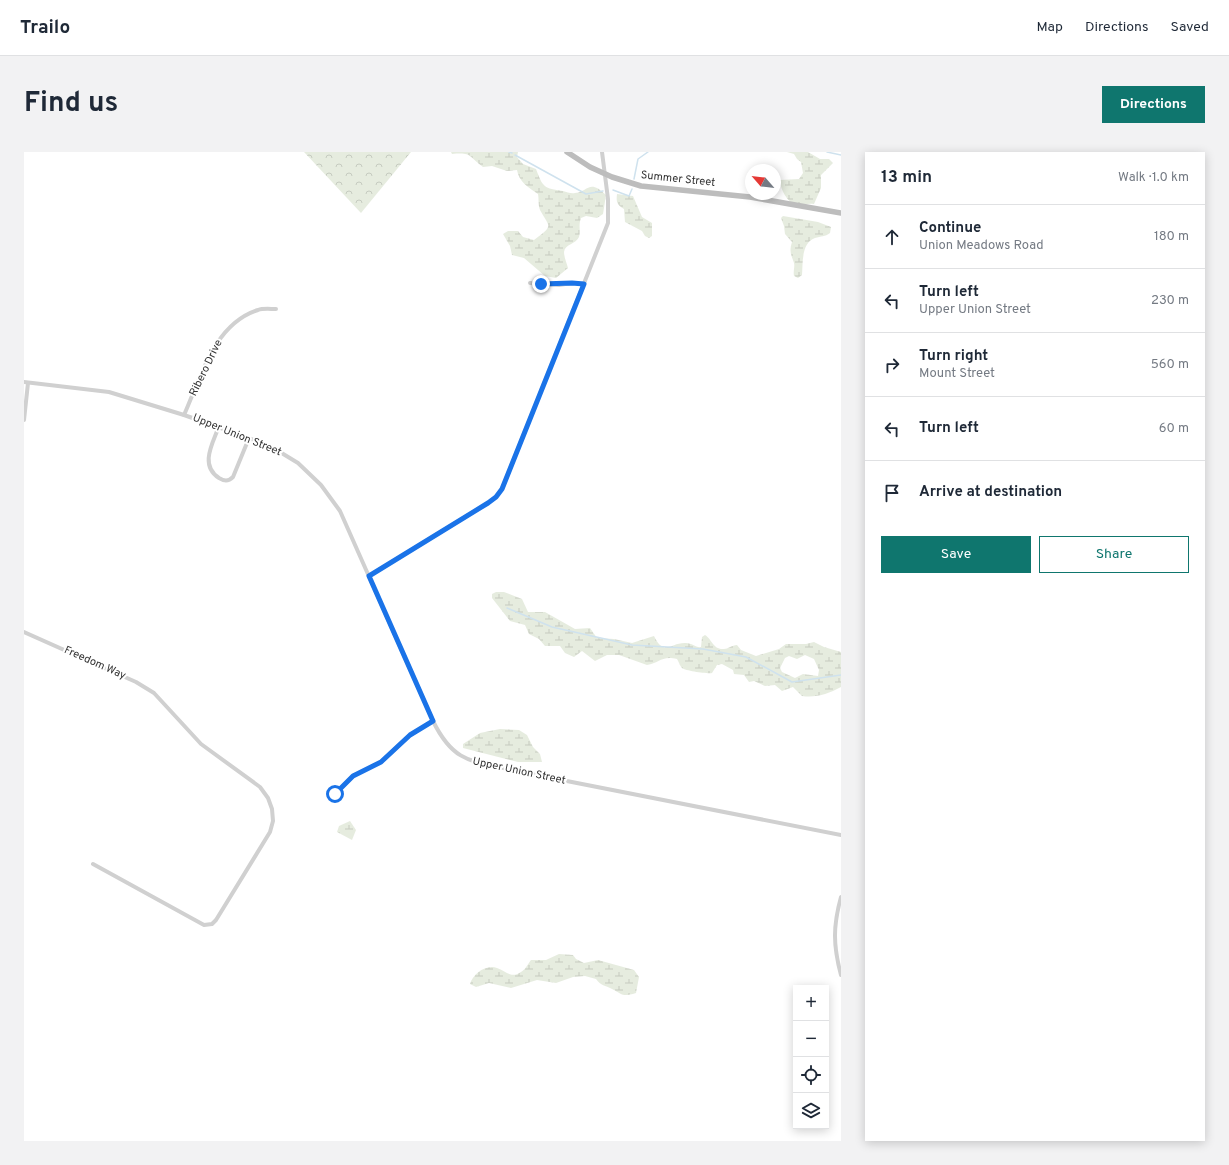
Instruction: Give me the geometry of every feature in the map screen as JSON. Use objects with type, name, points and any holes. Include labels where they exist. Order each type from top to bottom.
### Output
[{"type":"main road","name":"Summer Street","points":[[567,152],[605,174],[646,187],[750,197],[841,212]]},
{"type":"street","points":[[369,576],[488,503],[496,497],[502,489],[608,223],[609,204],[602,152]]},
{"type":"street","points":[[530,283],[559,285],[577,283],[584,284]]},
{"type":"street","name":"Ribero Drive","points":[[184,414],[214,347],[225,331],[242,317],[259,310],[276,309]]},
{"type":"street","points":[[24,420],[26,383]]},
{"type":"street","name":"Upper Union Street","points":[[26,383],[109,392],[184,414],[250,438],[290,457],[306,470],[329,494],[344,518],[441,737],[449,748],[468,760],[624,794],[841,836]]},
{"type":"street","points":[[219,426],[208,459],[208,466],[214,475],[224,481],[230,480],[233,477],[250,438]]},
{"type":"street","name":"Freedom Way","points":[[24,632],[136,682],[154,693],[163,701],[187,732],[260,787],[268,798],[272,809],[273,821],[270,832],[216,920],[208,926],[142,892],[93,864]]},
{"type":"street","points":[[335,794],[353,776],[381,762],[410,735],[433,721]]},
{"type":"street","points":[[841,897],[834,925],[834,938],[841,974]]},
{"type":"green space","points":[[304,152],[411,152],[361,213]]},
{"type":"green space","points":[[451,152],[518,152],[517,157],[523,164],[536,169],[540,180],[548,188],[574,193],[589,187],[596,187],[606,195],[603,214],[597,218],[586,216],[581,218],[578,239],[566,247],[564,252],[568,268],[556,278],[545,276],[524,258],[512,255],[510,246],[503,234],[508,231],[518,231],[523,237],[534,240],[545,232],[548,226],[548,223],[539,208],[538,194],[522,181],[517,170],[507,171],[492,166],[483,167],[467,154],[452,154]]},
{"type":"green space","points":[[787,152],[808,152],[820,159],[829,159],[833,163],[821,175],[821,188],[814,204],[794,204],[783,192],[781,180],[799,179],[803,173],[801,162],[794,154]]},
{"type":"green space","points":[[617,194],[633,196],[642,217],[652,223],[652,236],[649,238],[645,236],[642,231],[625,222],[624,209],[618,203]]},
{"type":"green space","points":[[783,216],[818,222],[831,227],[830,233],[825,236],[815,238],[807,244],[803,259],[802,275],[798,278],[794,276],[794,265],[791,255],[792,242],[785,234],[781,218]]},
{"type":"green space","points":[[496,592],[504,592],[522,599],[528,612],[545,612],[575,629],[590,628],[597,638],[614,639],[632,643],[654,636],[661,646],[665,647],[686,643],[701,647],[702,637],[705,635],[717,648],[726,649],[737,645],[741,650],[756,656],[779,649],[786,644],[806,644],[814,642],[824,647],[841,652],[841,687],[822,695],[802,696],[793,687],[782,691],[775,685],[765,686],[754,681],[749,682],[744,675],[734,674],[733,670],[722,664],[717,665],[712,673],[706,673],[684,669],[681,667],[677,659],[672,658],[647,665],[619,655],[607,655],[595,661],[582,651],[574,657],[565,653],[560,646],[545,646],[539,639],[529,634],[525,625],[510,621],[492,598],[492,594]],"holes":[[[805,655],[814,659],[819,670],[818,676],[803,674],[795,678],[782,672],[780,668],[785,658],[789,656],[797,659]]]},
{"type":"green space","points":[[500,729],[519,730],[527,735],[533,747],[540,754],[542,762],[518,762],[463,748],[463,744],[480,733]]},
{"type":"green space","points":[[350,821],[356,830],[352,840],[337,832],[339,826]]},
{"type":"green space","points":[[559,954],[573,955],[576,959],[584,963],[598,960],[634,970],[639,977],[636,993],[623,995],[601,984],[596,979],[585,976],[573,977],[556,983],[537,980],[511,988],[489,983],[476,987],[470,984],[477,973],[489,967],[497,968],[514,975],[522,971],[531,960],[546,960]]},
{"type":"waterway","points":[[634,179],[638,159],[648,152]]},
{"type":"waterway","points":[[827,152],[841,155]]},
{"type":"waterway","points":[[515,155],[586,194],[603,191]]},
{"type":"waterway","points":[[613,190],[629,196],[632,189]]},
{"type":"waterway","points":[[507,608],[552,627],[632,645],[703,649],[746,657],[792,682],[841,675]]},
{"type":"route","points":[[335,794],[353,776],[381,762],[400,746],[410,735],[433,721],[369,576],[488,503],[496,497],[502,489],[584,284],[541,284]]}]
